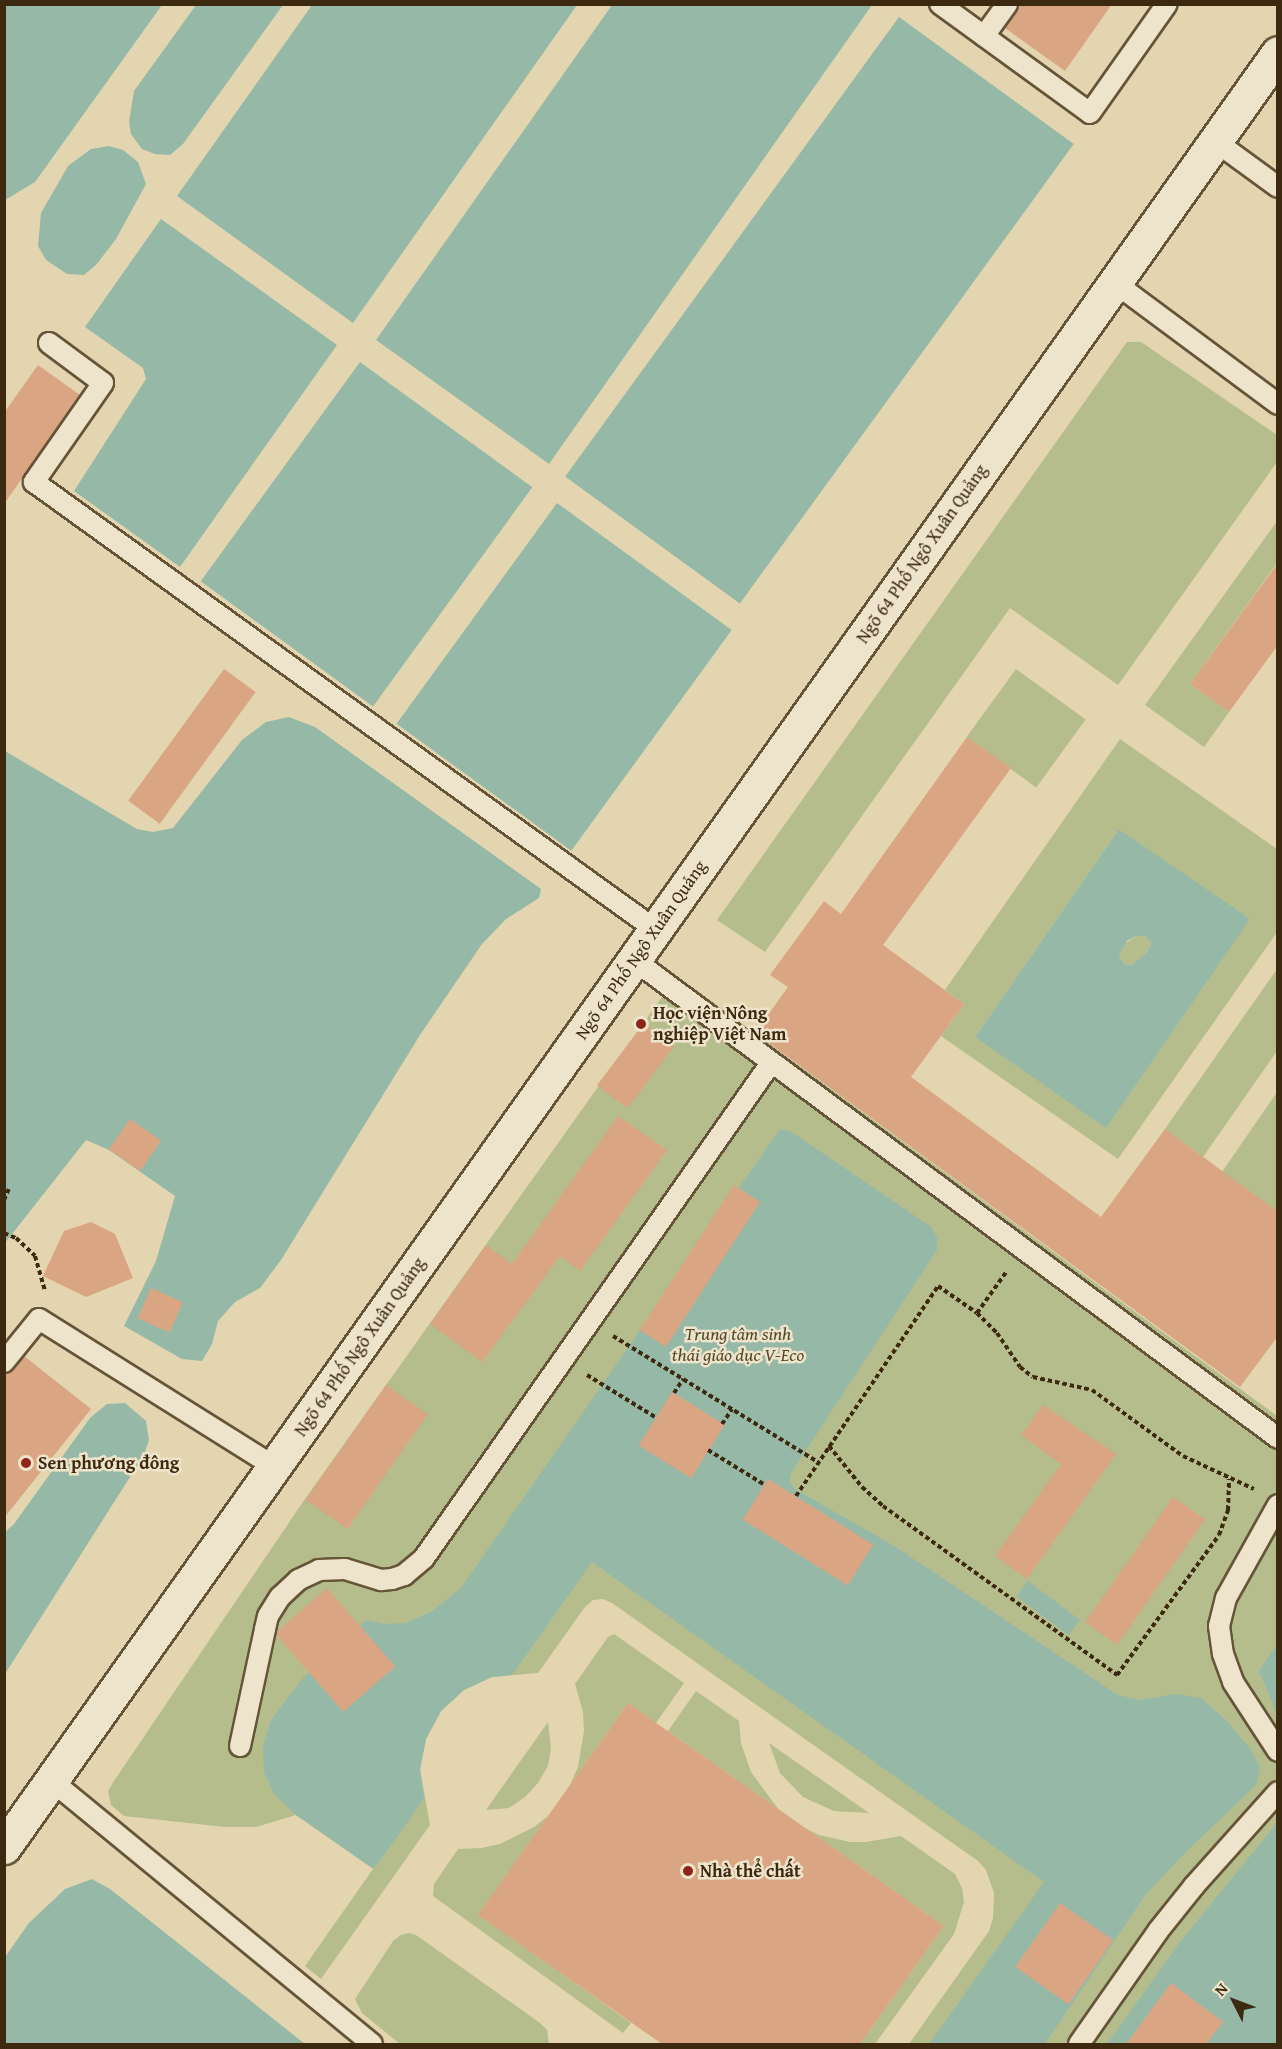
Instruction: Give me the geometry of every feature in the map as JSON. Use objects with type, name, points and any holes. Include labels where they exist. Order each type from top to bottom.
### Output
[{"type":"street","name":"Ngõ 64 Phố Ngô Xuân Quảng","points":[[5,1845],[1215,141],[1274,66]]},
{"type":"lane","points":[[940,4],[1090,113],[1167,4]]},
{"type":"lane","points":[[984,36],[1007,4]]},
{"type":"lane","points":[[1215,141],[1278,187]]},
{"type":"lane","points":[[1115,283],[1278,404]]},
{"type":"lane","points":[[49,343],[103,383],[34,482],[656,930]]},
{"type":"lane","points":[[634,960],[1278,1438]]},
{"type":"lane","points":[[240,1746],[268,1617],[280,1597],[298,1580],[319,1570],[345,1569],[381,1580],[392,1579],[404,1575],[424,1558],[771,1063]]},
{"type":"lane","points":[[4,1362],[39,1319],[274,1467]]},
{"type":"lane","points":[[1278,1505],[1226,1598],[1219,1626],[1222,1654],[1233,1682],[1278,1751]]},
{"type":"lane","points":[[52,1781],[372,2044]]},
{"type":"lane","points":[[1079,2044],[1158,1931],[1194,1886],[1278,1792]]},
{"type":"path","points":[[4,1200],[9,1189]]},
{"type":"path","points":[[4,1233],[16,1238],[35,1256],[45,1290],[39,1319]]},
{"type":"path","points":[[976,1313],[1023,1249]]},
{"type":"path","points":[[796,1496],[938,1286],[976,1313],[998,1333],[1020,1367],[1033,1377],[1092,1390],[1183,1456],[1258,1491]]},
{"type":"path","points":[[614,1336],[818,1462]]},
{"type":"path","points":[[586,1375],[655,1418]]},
{"type":"path","points":[[674,1394],[683,1379]]},
{"type":"path","points":[[722,1424],[732,1408]]},
{"type":"path","points":[[829,1446],[862,1487],[883,1506],[1117,1675],[1219,1535],[1228,1510],[1229,1479]]},
{"type":"path","points":[[708,1450],[765,1485]]},
{"type":"green space","points":[[1127,342],[1141,342],[1277,435],[1277,462],[1118,685],[1010,608],[765,952],[717,920]]},
{"type":"green space","points":[[1277,521],[1277,563],[1190,684],[1229,712],[1204,747],[1145,705]]},
{"type":"green space","points":[[1016,669],[1086,720],[1036,788],[967,737]]},
{"type":"green space","points":[[1120,739],[1277,849],[1277,932],[1118,1159],[941,1036],[964,1004],[945,990]],"holes":[[[1119,829],[1250,920],[975,1037]]]},
{"type":"green space","points":[[1136,936],[1145,936],[1151,943],[1147,952],[1132,965],[1124,964],[1119,955],[1123,945]]},
{"type":"green space","points":[[1277,969],[1277,1051],[1203,1157],[1165,1129]]},
{"type":"green space","name":"Trung tâm sinh thái giáo dục V-Eco","points":[[677,976],[1277,1416],[1277,2044],[909,2044],[989,1931],[993,1918],[994,1893],[986,1870],[978,1861],[612,1603],[603,1599],[593,1600],[585,1607],[538,1673],[492,1677],[464,1690],[441,1711],[426,1739],[420,1769],[430,1825],[321,1979],[305,1966],[373,1869],[296,1815],[256,1827],[225,1827],[124,1816],[111,1805],[108,1791],[114,1781],[305,1499]]},
{"type":"green space","points":[[1277,1092],[1277,1212],[1222,1172]]},
{"type":"green space","points":[[614,1634],[684,1683],[656,1723],[628,1703],[570,1785],[578,1767],[584,1731],[583,1712],[575,1684],[608,1637]]},
{"type":"green space","points":[[696,1691],[739,1721],[741,1743],[751,1772],[779,1810],[668,1731]]},
{"type":"green space","points":[[548,1722],[551,1749],[548,1766],[538,1783],[525,1797],[509,1808],[486,1810]]},
{"type":"green space","points":[[769,1743],[869,1813],[834,1811],[803,1797],[780,1773]]},
{"type":"green space","points":[[548,1816],[479,1915],[631,2023],[623,2033],[433,1896],[434,1884],[458,1849],[482,1848],[500,1844],[534,1827]]},
{"type":"green space","points":[[805,1828],[819,1835],[850,1842],[866,1842],[901,1836],[955,1874],[962,1888],[964,1902],[954,1934],[875,2044],[860,2044],[944,1926]]},
{"type":"green space","points":[[409,1933],[416,1935],[540,2023],[547,2030],[549,2044],[400,2044],[362,2013],[355,1999],[393,1941]]},
{"type":"shaded area","points":[[5,4],[162,5],[35,182],[5,200]]},
{"type":"shaded area","points":[[196,5],[283,5],[183,144],[170,155],[155,154],[142,149],[131,134],[129,122],[134,91]]},
{"type":"shaded area","points":[[312,5],[577,5],[353,323],[177,196]]},
{"type":"shaded area","points":[[612,5],[872,5],[549,464],[376,340]]},
{"type":"shaded area","points":[[899,17],[1074,144],[740,603],[565,477]]},
{"type":"shaded area","points":[[109,146],[123,150],[138,162],[146,184],[116,239],[96,265],[84,275],[67,274],[46,260],[38,246],[41,213],[68,166],[91,149]]},
{"type":"shaded area","points":[[161,219],[337,345],[180,567],[74,491],[146,379],[143,368],[85,327]]},
{"type":"shaded area","points":[[360,362],[532,487],[373,706],[201,581]]},
{"type":"shaded area","points":[[557,503],[732,630],[571,851],[397,724]]},
{"type":"shaded area","points":[[289,717],[315,727],[541,889],[539,898],[506,919],[482,944],[420,1035],[281,1260],[260,1288],[235,1302],[218,1321],[212,1344],[202,1361],[182,1359],[124,1326],[156,1261],[175,1196],[109,1150],[86,1140],[5,1243],[5,751],[137,829],[153,832],[173,828],[242,740],[266,722]]},
{"type":"shaded area","points":[[1119,829],[1250,919],[1106,1128],[975,1037]],"holes":[[[1136,936],[1145,936],[1151,943],[1147,952],[1132,965],[1124,964],[1119,955],[1127,941]]]},
{"type":"shaded area","points":[[780,1129],[790,1131],[930,1226],[937,1237],[937,1250],[790,1475],[790,1483],[795,1489],[896,1547],[1118,1695],[1140,1700],[1176,1694],[1201,1698],[1227,1721],[1251,1750],[1260,1768],[1256,1785],[1146,1894],[1045,2044],[929,2044],[1044,1882],[592,1562],[512,1675],[492,1677],[464,1690],[441,1711],[426,1739],[420,1769],[424,1799],[374,1869],[296,1815],[274,1794],[264,1772],[263,1746],[271,1720],[302,1679],[367,1620],[384,1624],[405,1623],[431,1612],[461,1588]]},
{"type":"shaded area","points":[[125,1403],[146,1421],[149,1440],[144,1455],[5,1674],[5,1532],[14,1524],[90,1418],[107,1404]]},
{"type":"shaded area","points":[[1028,1581],[1080,1620],[1068,1635],[1017,1596]]},
{"type":"shaded area","points":[[1277,1644],[1277,1714],[1259,1671]]},
{"type":"shaded area","points":[[1277,1823],[1277,2044],[1107,2044],[1180,1942]]},
{"type":"shaded area","points":[[92,1879],[110,1889],[305,2044],[5,2044],[5,1957],[29,1923],[65,1889]]},
{"type":"building","points":[[1019,4],[1112,4],[1065,71],[1005,28]]},
{"type":"building","points":[[38,365],[80,395],[4,504],[4,413]]},
{"type":"building","points":[[1278,563],[1278,645],[1229,712],[1190,684]]},
{"type":"building","points":[[224,669],[256,692],[160,824],[128,801]]},
{"type":"building","points":[[967,737],[1011,768],[883,945],[964,1004],[911,1077],[1101,1217],[1165,1129],[1278,1212],[1278,1336],[1240,1387],[755,1033],[788,987],[770,975],[824,901],[841,914]]},
{"type":"building","points":[[644,1023],[674,1046],[627,1108],[597,1085]]},
{"type":"building","points":[[618,1116],[667,1150],[580,1271],[560,1256],[482,1362],[430,1324],[486,1245],[512,1264]]},
{"type":"building","points":[[130,1119],[161,1141],[140,1171],[109,1149]]},
{"type":"building","points":[[734,1185],[760,1202],[666,1347],[640,1330]]},
{"type":"building","points":[[91,1222],[115,1234],[133,1278],[86,1297],[43,1276],[64,1231]]},
{"type":"building","points":[[151,1288],[183,1302],[170,1332],[138,1318]]},
{"type":"building","name":"Sen phương đông","points":[[24,1356],[91,1409],[4,1518],[4,1374],[13,1370]]},
{"type":"building","points":[[386,1385],[428,1414],[347,1529],[306,1500]]},
{"type":"building","points":[[672,1392],[725,1425],[691,1478],[639,1445]]},
{"type":"building","points":[[1043,1405],[1116,1454],[1027,1579],[995,1556],[1061,1464],[1021,1435]]},
{"type":"building","points":[[768,1479],[873,1545],[848,1585],[743,1520]]},
{"type":"building","points":[[1173,1497],[1205,1519],[1117,1645],[1085,1622]]},
{"type":"building","points":[[327,1588],[395,1666],[343,1712],[275,1633]]},
{"type":"building","name":"Nhà thể chất","points":[[628,1703],[944,1926],[860,2044],[662,2044],[478,1915]]},
{"type":"building","points":[[1060,1903],[1113,1940],[1069,2004],[1015,1967]]},
{"type":"building","points":[[1171,1983],[1223,2022],[1206,2044],[1126,2044]]},
{"type":"place","name":"Học viện Nông nghiệp Việt Nam","points":[[641,1024]]},
{"type":"place","name":"Sen phương đông","points":[[26,1463]]},
{"type":"place","name":"Nhà thể chất","points":[[688,1871]]}]
